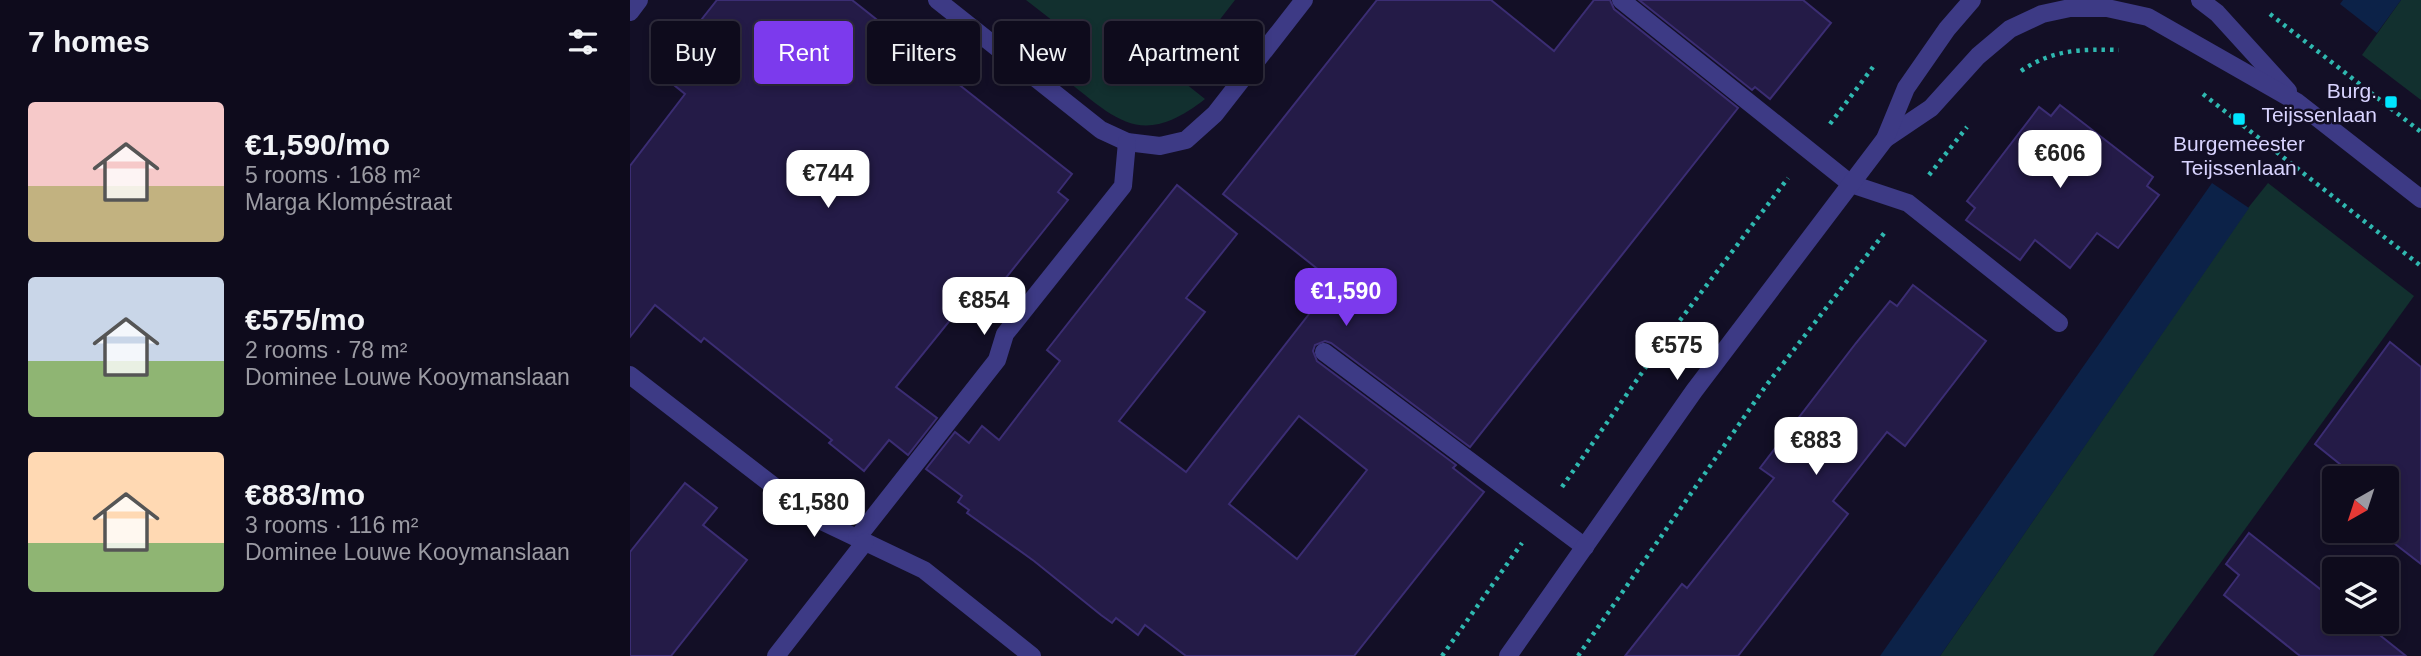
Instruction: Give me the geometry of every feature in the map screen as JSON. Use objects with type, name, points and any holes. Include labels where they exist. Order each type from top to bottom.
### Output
[{"type":"street","points":[[630,12],[639,0]]},
{"type":"street","points":[[937,0],[1101,130],[1127,142],[1160,146],[1186,140],[1215,114],[1304,0]]},
{"type":"street","points":[[1621,0],[1851,184],[1908,203],[2059,323]]},
{"type":"street","points":[[1508,656],[1695,391],[1885,139],[1906,88],[1947,29],[1972,0]]},
{"type":"street","points":[[2200,0],[2217,13],[2297,102]]},
{"type":"street","points":[[1885,139],[1931,108],[1978,56],[2010,29],[2070,4],[2107,8],[2148,17],[2297,102],[2421,199]]},
{"type":"street","points":[[776,656],[997,360],[1005,334],[1123,186],[1127,142]]},
{"type":"street","points":[[1324,352],[1585,547]]},
{"type":"street","points":[[630,375],[815,518],[924,570],[1032,656]]},
{"type":"path","points":[[2263,8],[2421,132]]},
{"type":"path","points":[[1442,656],[1662,344],[1875,65]]},
{"type":"green space","points":[[1026,0],[1235,0],[1219,21],[1104,21],[1104,84],[1186,84],[1205,99],[1163,123],[1129,123],[1113,115],[1071,84],[1090,84],[1090,21],[1053,21]]},
{"type":"green space","points":[[2401,0],[2421,0],[2421,100],[2362,55]]},
{"type":"green space","points":[[2268,183],[2414,296],[2153,656],[1940,656],[2248,208]]},
{"type":"water","points":[[2343,0],[2401,0],[2377,33],[2340,4]]},
{"type":"water","points":[[2212,183],[2249,208],[1940,656],[1880,656]]},
{"type":"building","points":[[717,0],[852,0],[879,21],[867,21],[867,84],[958,84],[1072,174],[1058,192],[1068,200],[973,319],[959,309],[896,387],[937,418],[908,455],[889,440],[864,471],[829,443],[832,440],[704,338],[701,342],[655,305],[630,337],[630,166],[685,94],[673,84],[740,84],[740,21],[700,21]]},
{"type":"building","points":[[1377,0],[1491,0],[1554,51],[1594,0],[1610,0],[1614,9],[1738,108],[1470,447],[1331,343],[1325,341],[1315,345],[1313,351],[1317,361],[1456,465],[1453,468],[1484,492],[1354,656],[1186,656],[1145,625],[1138,635],[1116,618],[1112,623],[1034,561],[967,513],[969,510],[958,502],[962,496],[926,469],[955,432],[969,443],[982,426],[999,440],[1060,361],[1047,350],[1177,185],[1237,234],[1186,298],[1205,312],[1119,421],[1186,472],[1334,282],[1223,194]],"holes":[[[1299,416],[1367,470],[1297,559],[1229,504]]]},
{"type":"building","points":[[1639,0],[1803,0],[1831,23],[1770,99],[1755,87],[1752,90]]},
{"type":"building","points":[[2060,105],[2153,177],[2147,186],[2159,195],[2118,248],[2097,233],[2070,268],[2035,240],[2020,260],[1966,220],[1975,208],[1967,201],[2039,107],[2051,116]]},
{"type":"building","points":[[1913,285],[1986,341],[1905,446],[1887,432],[1833,501],[1848,514],[1738,656],[1625,656],[1682,584],[1687,588],[1774,478],[1760,468],[1856,343],[1890,301],[1897,306]]},
{"type":"building","points":[[2390,342],[2421,367],[2421,564],[2394,543],[2399,543],[2399,466],[2342,466],[2315,444]]},
{"type":"building","points":[[685,483],[717,508],[703,525],[747,560],[671,656],[630,656],[630,552]]},
{"type":"building","points":[[2249,533],[2322,591],[2322,634],[2378,634],[2406,656],[2300,656],[2224,595],[2239,575],[2226,564]]},
{"type":"place","name":"Burg. Teijssenlaan","points":[[2391,102]]},
{"type":"place","name":"Burgemeester Teijssenlaan","points":[[2239,119]]}]
